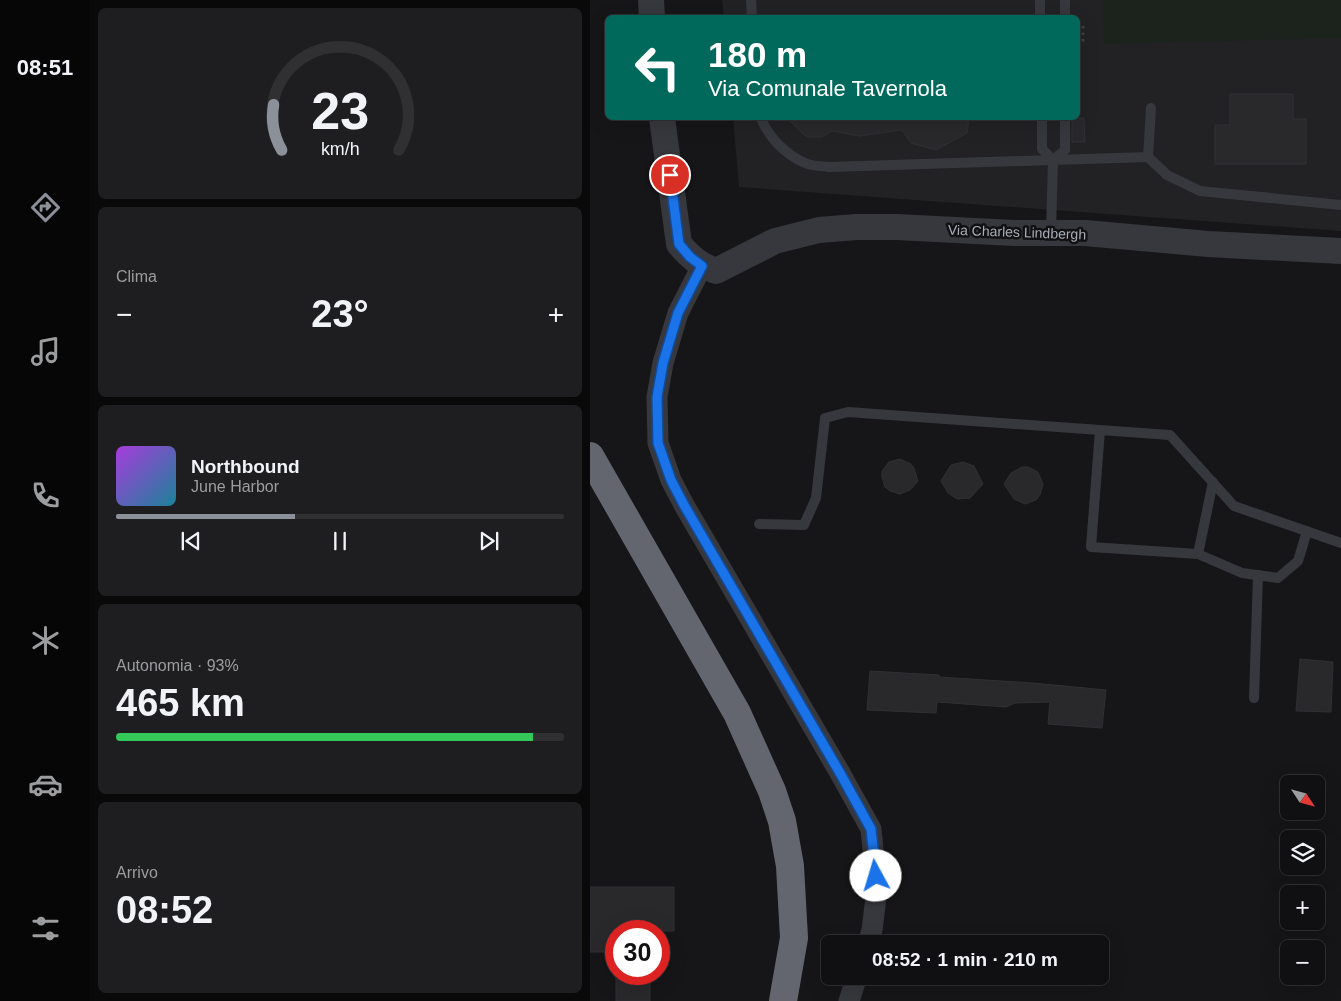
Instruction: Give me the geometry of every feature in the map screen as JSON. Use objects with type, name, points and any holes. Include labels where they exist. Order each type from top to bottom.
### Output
[{"type":"highway","points":[[590,456],[736,713],[772,791],[782,821],[790,866],[794,938],[783,1001]]},
{"type":"street","points":[[651,0],[652,15]]},
{"type":"street","points":[[662,120],[679,244],[690,257],[702,266],[678,313],[663,363],[657,397],[658,443],[671,480],[680,497],[871,829],[877,889],[871,935]]},
{"type":"street","name":"Via Charles Lindbergh","points":[[702,266],[716,271],[775,241],[819,230],[856,227],[897,227],[1014,233],[1085,233],[1208,244],[1341,251]]},
{"type":"street","points":[[849,1001],[854,985]]},
{"type":"lane","points":[[751,0],[752,15]]},
{"type":"lane","points":[[1040,0],[1040,15]]},
{"type":"lane","points":[[1065,15],[1066,0]]},
{"type":"lane","points":[[1148,157],[1151,108]]},
{"type":"lane","points":[[762,120],[772,136],[787,153],[807,164],[829,167],[1148,157],[1166,174],[1200,191],[1341,205]]},
{"type":"lane","points":[[1042,120],[1042,149],[1053,160],[1051,233]]},
{"type":"lane","points":[[1053,160],[1065,150],[1065,120]]},
{"type":"lane","points":[[759,524],[804,525],[816,498],[825,418],[848,412],[1170,435],[1234,506],[1341,542]]},
{"type":"lane","points":[[1100,430],[1091,547],[1198,554],[1242,573],[1278,578],[1298,561],[1307,531]]},
{"type":"lane","points":[[1198,554],[1213,482]]},
{"type":"lane","points":[[1254,698],[1258,575]]},
{"type":"shaded area","points":[[722,0],[1341,0],[1341,231],[739,187],[733,120],[1080,120],[1080,15],[724,15]]},
{"type":"shaded area","points":[[1103,0],[1341,0],[1341,38],[1104,44]]},
{"type":"building","points":[[1230,94],[1293,94],[1293,119],[1306,119],[1306,164],[1215,164],[1215,125],[1230,125]]},
{"type":"building","points":[[1084,118],[1085,142],[1072,142],[1072,120]]},
{"type":"building","points":[[789,120],[969,120],[967,133],[936,150],[911,143],[902,130],[859,136],[832,131],[822,137],[808,137]]},
{"type":"building","points":[[900,459],[911,464],[918,481],[910,490],[900,494],[890,491],[885,487],[882,471],[889,462]]},
{"type":"building","points":[[963,462],[974,466],[983,484],[970,498],[957,499],[948,493],[941,481],[951,465]]},
{"type":"building","points":[[1022,467],[1028,467],[1038,472],[1043,484],[1040,495],[1036,500],[1025,504],[1014,499],[1004,484],[1011,473]]},
{"type":"building","points":[[1300,659],[1333,662],[1331,712],[1296,711]]},
{"type":"building","points":[[870,671],[939,675],[939,677],[1106,690],[1102,728],[1048,724],[1050,702],[1015,703],[1006,707],[937,702],[936,713],[867,710]]},
{"type":"building","points":[[590,887],[674,887],[674,931],[670,931],[670,920],[605,920],[605,952],[590,952]]},
{"type":"building","points":[[616,985],[650,985],[650,1001],[616,1001]]},
{"type":"route","points":[[670,175],[679,244],[690,257],[702,266],[678,313],[663,363],[657,397],[658,443],[671,480],[684,505],[871,829],[876,876]]}]
